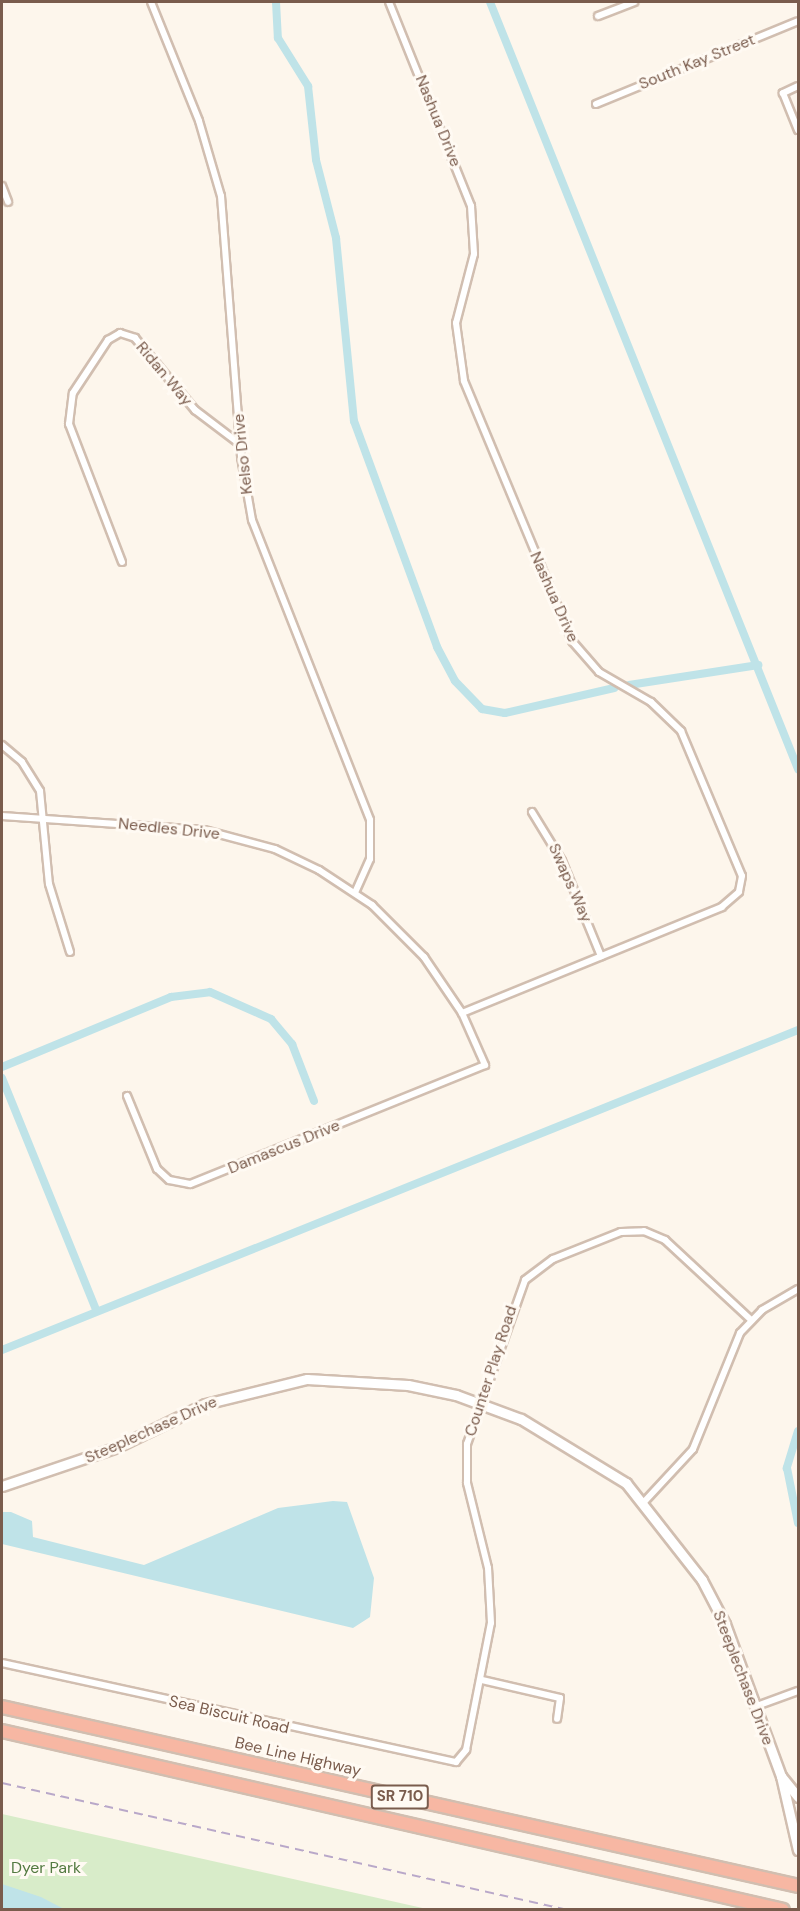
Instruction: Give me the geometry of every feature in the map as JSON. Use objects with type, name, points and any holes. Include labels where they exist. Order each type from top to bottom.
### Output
[{"type":"highway","name":"Bee Line Highway","points":[[2,1707],[798,1886]]},
{"type":"highway","name":"SR 710","points":[[2,1731],[783,1910]]},
{"type":"street","name":"Kelso Drive","points":[[151,2],[199,121],[221,196],[240,444],[259,542],[370,820],[370,859],[355,892]]},
{"type":"street","name":"Nashua Drive","points":[[389,2],[471,206],[474,254],[455,339],[468,390],[572,641],[599,672],[651,702],[681,731],[741,870],[739,892],[727,904],[462,1013]]},
{"type":"street","points":[[598,16],[634,2]]},
{"type":"street","name":"South Kay Street","points":[[596,104],[798,21]]},
{"type":"street","points":[[798,86],[783,93],[798,130]]},
{"type":"street","points":[[2,186],[8,202]]},
{"type":"street","name":"Ridan Way","points":[[122,562],[69,424],[73,393],[108,340],[120,333],[135,338],[195,410],[240,444]]},
{"type":"street","points":[[2,746],[35,780],[44,819],[49,884],[70,952]]},
{"type":"street","name":"Swaps Way","points":[[532,812],[562,861],[601,956]]},
{"type":"street","name":"Needles Drive","points":[[2,816],[228,835],[298,859],[355,892],[420,952],[462,1013],[485,1065]]},
{"type":"street","name":"Damascus Drive","points":[[127,1096],[160,1173],[189,1184],[485,1065]]},
{"type":"street","name":"Counter Play Road","points":[[456,1762],[466,1750],[482,1680],[491,1588],[466,1466],[478,1403],[525,1280],[548,1262],[621,1232],[644,1231],[662,1239],[751,1320]]},
{"type":"street","points":[[645,1502],[693,1449],[726,1356],[751,1320],[798,1288]]},
{"type":"street","name":"Steeplechase Drive","points":[[2,1486],[117,1447],[205,1404],[281,1383],[333,1377],[385,1382],[478,1403],[536,1427],[588,1457],[645,1502],[702,1580],[781,1776],[798,1850]]},
{"type":"street","name":"Sea Biscuit Road","points":[[2,1664],[456,1762]]},
{"type":"street","points":[[482,1680],[560,1698],[557,1719]]},
{"type":"street","points":[[754,1707],[798,1691]]},
{"type":"street","name":"Steeplechase Drive","points":[[781,1776],[798,1797]]},
{"type":"green space","name":"Dyer Park","points":[[2,1814],[427,1909],[2,1910]]},
{"type":"water","points":[[333,1501],[347,1502],[374,1578],[370,1617],[353,1628],[2,1544],[2,1512],[11,1512],[32,1521],[33,1537],[144,1565],[278,1508]]},
{"type":"water","points":[[2,1884],[41,1897],[64,1909],[2,1909]]},
{"type":"waterway","points":[[276,2],[278,38],[308,86],[316,160],[336,238],[354,421],[437,647],[455,681],[482,709],[505,713],[614,688]]},
{"type":"waterway","points":[[490,2],[798,769]]},
{"type":"waterway","points":[[629,685],[758,665]]},
{"type":"waterway","points":[[2,1067],[171,997],[210,992],[271,1019],[292,1044],[314,1101]]},
{"type":"waterway","points":[[2,1350],[798,1030]]},
{"type":"waterway","points":[[2,1078],[96,1310]]},
{"type":"waterway","points":[[798,1431],[787,1468],[798,1523]]},
{"type":"railway","points":[[2,1783],[568,1910]]}]
